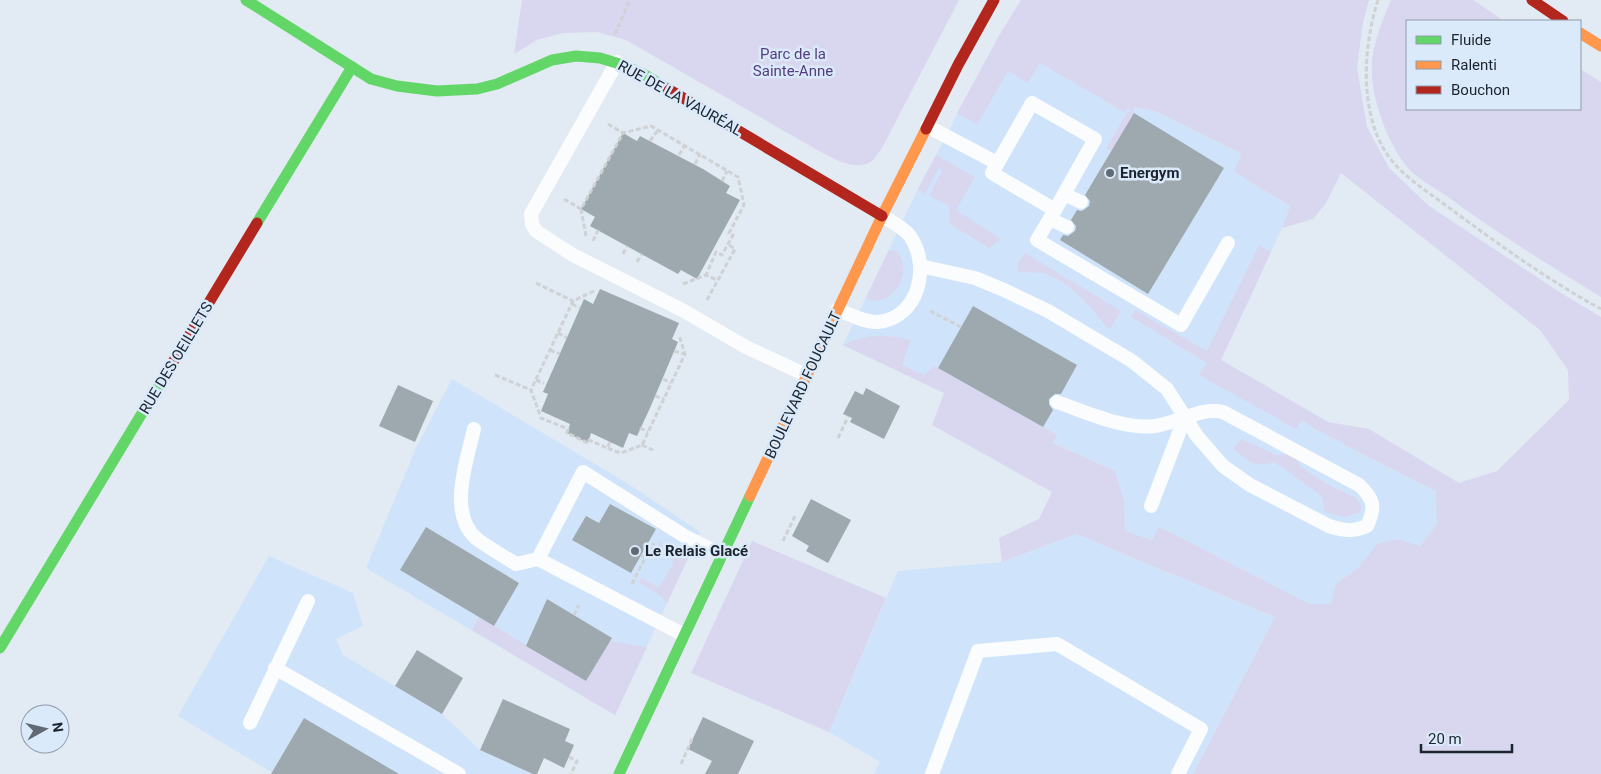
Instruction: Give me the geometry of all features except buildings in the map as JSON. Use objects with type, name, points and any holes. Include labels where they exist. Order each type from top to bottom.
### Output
[{"type":"main road","name":"RUE DE LA VAURÉAL","points":[[246,0],[371,79],[388,85],[417,90],[449,91],[485,87],[553,60],[572,57],[590,57],[617,62],[645,75],[882,216]]},
{"type":"main road","name":"BOULEVARD FOUCAULT","points":[[619,774],[882,216],[994,0]]},
{"type":"main road","points":[[1532,0],[1562,20]]},
{"type":"main road","points":[[1581,34],[1601,46]]},
{"type":"main road","name":"RUE DES OEILLETS","points":[[0,648],[352,67]]},
{"type":"lane","points":[[617,62],[531,214],[532,224],[536,231],[573,255],[684,311],[746,347],[806,376]]},
{"type":"lane","points":[[1067,227],[1053,214],[992,173],[1032,103],[1095,140],[1053,214],[1037,240],[1181,325],[1228,243]]},
{"type":"lane","points":[[927,126],[997,163]]},
{"type":"lane","points":[[1064,194],[1081,202]]},
{"type":"lane","points":[[838,310],[869,321],[878,322],[892,318],[911,302],[920,284],[920,266],[917,249],[909,236],[898,225],[882,216]]},
{"type":"lane","points":[[920,266],[974,278],[1004,290],[1048,311],[1132,361],[1167,389],[1185,417],[1197,436],[1223,466],[1250,485],[1329,526],[1356,531],[1367,526],[1372,516],[1373,505],[1370,495],[1359,485],[1223,412],[1214,410],[1185,417],[1156,426],[1138,426],[1115,421],[1057,402]]},
{"type":"lane","points":[[1151,506],[1185,417]]},
{"type":"lane","points":[[474,429],[460,490],[464,520],[476,538],[516,564],[538,559],[684,635]]},
{"type":"lane","points":[[538,559],[583,472],[686,538],[723,555]]},
{"type":"lane","points":[[250,723],[308,601]]},
{"type":"lane","points":[[932,774],[978,651],[1056,644],[1201,729],[1178,774]]},
{"type":"lane","points":[[275,668],[458,774]]},
{"type":"path","points":[[614,37],[630,0]]},
{"type":"path","points":[[1378,0],[1371,22],[1366,56],[1366,76],[1374,128],[1387,154],[1404,174],[1486,236],[1601,309]]},
{"type":"path","points":[[600,245],[587,238],[581,209],[623,133],[651,126],[738,177],[744,205],[728,233],[733,235],[722,255],[716,252],[706,275],[676,287]]},
{"type":"path","points":[[650,141],[658,130]]},
{"type":"path","points":[[679,155],[685,145]]},
{"type":"path","points":[[695,164],[700,154]]},
{"type":"path","points":[[722,181],[728,171]]},
{"type":"path","points":[[593,241],[598,230]]},
{"type":"path","points":[[706,275],[717,280],[735,248],[728,244]]},
{"type":"path","points":[[622,257],[627,246]]},
{"type":"path","points":[[615,253],[628,260]]},
{"type":"path","points":[[642,254],[635,264],[642,268]]},
{"type":"path","points":[[536,283],[580,308]]},
{"type":"path","points":[[600,288],[572,303],[532,390],[541,418],[568,429],[567,433],[588,443],[589,440],[620,453],[642,444],[685,354],[677,328]]},
{"type":"path","points":[[911,302],[961,327]]},
{"type":"path","points":[[558,333],[567,338]]},
{"type":"path","points":[[550,350],[560,354]]},
{"type":"path","points":[[674,351],[685,354]]},
{"type":"path","points":[[495,375],[532,390]]},
{"type":"path","points":[[663,379],[671,383]]},
{"type":"path","points":[[536,380],[544,383]]},
{"type":"path","points":[[656,396],[664,399]]},
{"type":"path","points":[[554,423],[556,417]]},
{"type":"path","points":[[838,438],[848,417]]},
{"type":"path","points":[[640,428],[648,432]]},
{"type":"path","points":[[607,448],[610,442]]},
{"type":"path","points":[[642,444],[653,450]]},
{"type":"path","points":[[783,541],[795,516]]},
{"type":"path","points":[[633,581],[656,539]]},
{"type":"path","points":[[641,555],[646,558]]},
{"type":"path","points":[[681,764],[692,739]]},
{"type":"path","points":[[569,757],[577,761],[571,774]]},
{"type":"shaded area","points":[[1000,34],[1133,107],[1155,111],[1241,153],[1234,172],[1290,206],[1282,228],[1221,360],[1328,422],[1316,430],[1437,491],[1437,524],[1420,546],[1361,604],[1310,604],[1159,528],[1152,540],[1124,531],[1124,501],[1114,471],[843,345],[918,189]]},
{"type":"shaded area","points":[[452,379],[627,483],[700,532],[615,715],[366,568],[416,448]]},
{"type":"shaded area","points":[[1076,534],[1275,617],[1193,774],[874,774],[880,762],[829,732],[898,571],[1002,562]]},
{"type":"shaded area","points":[[269,556],[353,593],[363,626],[336,639],[343,655],[442,714],[480,750],[533,774],[275,774],[178,716]]},
{"type":"green space","name":"Parc de la Sainte-Anne","points":[[522,0],[959,0],[882,148],[872,161],[865,164],[852,165],[819,151],[626,40],[597,32],[563,33],[537,40],[514,54]]},
{"type":"green space","points":[[1021,0],[1369,0],[1363,22],[1357,68],[1367,127],[1389,168],[1429,206],[1561,293],[1601,317],[1601,774],[1193,774],[1275,617],[1076,534],[1002,562],[999,538],[1039,519],[1052,492],[932,425],[944,393],[843,345],[861,338],[877,336],[911,340],[902,365],[924,375],[934,366],[1057,435],[1053,443],[1115,471],[1124,501],[1125,531],[1152,540],[1159,527],[1310,604],[1331,604],[1336,584],[1359,567],[1377,544],[1398,539],[1420,546],[1437,524],[1436,491],[1316,430],[1302,420],[1296,429],[1199,375],[1207,363],[1131,317],[1135,310],[1207,351],[1259,245],[1271,252],[1221,360],[1328,422],[1369,429],[1459,483],[1497,471],[1569,400],[1568,370],[1540,330],[1341,173],[1326,203],[1313,219],[1282,228],[1290,206],[1234,172],[1241,153],[1155,111],[1133,107],[1134,113],[1112,151],[1106,148],[1130,110],[1128,108],[1124,112],[1040,63],[1028,83],[1008,71],[977,125],[957,113],[1000,34]]},
{"type":"green space","points":[[1391,0],[1473,0],[1503,20],[1406,20],[1406,110],[1581,110],[1581,70],[1601,82],[1601,297],[1504,236],[1427,183],[1412,172],[1400,158],[1381,118],[1373,89],[1372,62],[1374,47]]},
{"type":"green space","points":[[936,155],[975,177],[956,210],[1001,239],[989,248],[950,224],[949,206],[929,196],[942,170],[939,168],[925,194],[918,189]]},
{"type":"green space","points":[[889,250],[897,251],[901,257],[903,271],[900,283],[891,294],[879,301],[866,298]]},
{"type":"green space","points":[[1025,253],[1121,311],[1109,330],[1088,304],[1071,288],[1041,273],[1018,272],[1017,265]]},
{"type":"green space","points":[[1241,439],[1277,455],[1287,454],[1297,459],[1300,466],[1325,483],[1356,498],[1362,507],[1359,513],[1344,517],[1325,512],[1322,497],[1286,470],[1274,462],[1256,464],[1247,460],[1233,449]]},
{"type":"green space","points":[[660,540],[671,557],[690,554],[667,603],[661,596],[638,582],[642,578],[659,588],[674,562],[656,550]]},
{"type":"green space","points":[[752,541],[886,598],[829,732],[691,673]]},
{"type":"green space","points":[[479,617],[586,681],[610,641],[647,647],[615,715],[472,630]]},
{"type":"traffic: fast","points":[[246,0],[371,79],[397,86],[437,91],[477,89],[497,84],[552,60],[576,56],[600,58],[623,65],[645,75],[668,89]]},
{"type":"traffic: fast","points":[[257,223],[352,67]]},
{"type":"traffic: fast","points":[[0,648],[173,362]]},
{"type":"traffic: fast","points":[[619,774],[750,496]]},
{"type":"traffic: slow","points":[[1581,34],[1601,46]]},
{"type":"traffic: slow","points":[[750,496],[882,216],[926,129]]},
{"type":"traffic: jam","points":[[926,129],[958,65],[994,0]]},
{"type":"traffic: jam","points":[[1532,0],[1562,20]]},
{"type":"traffic: jam","points":[[668,89],[882,216]]},
{"type":"traffic: jam","points":[[173,362],[257,223]]},
{"type":"place","name":"Energym","points":[[1110,173]]},
{"type":"place","name":"Le Relais Glacé","points":[[635,551]]}]
